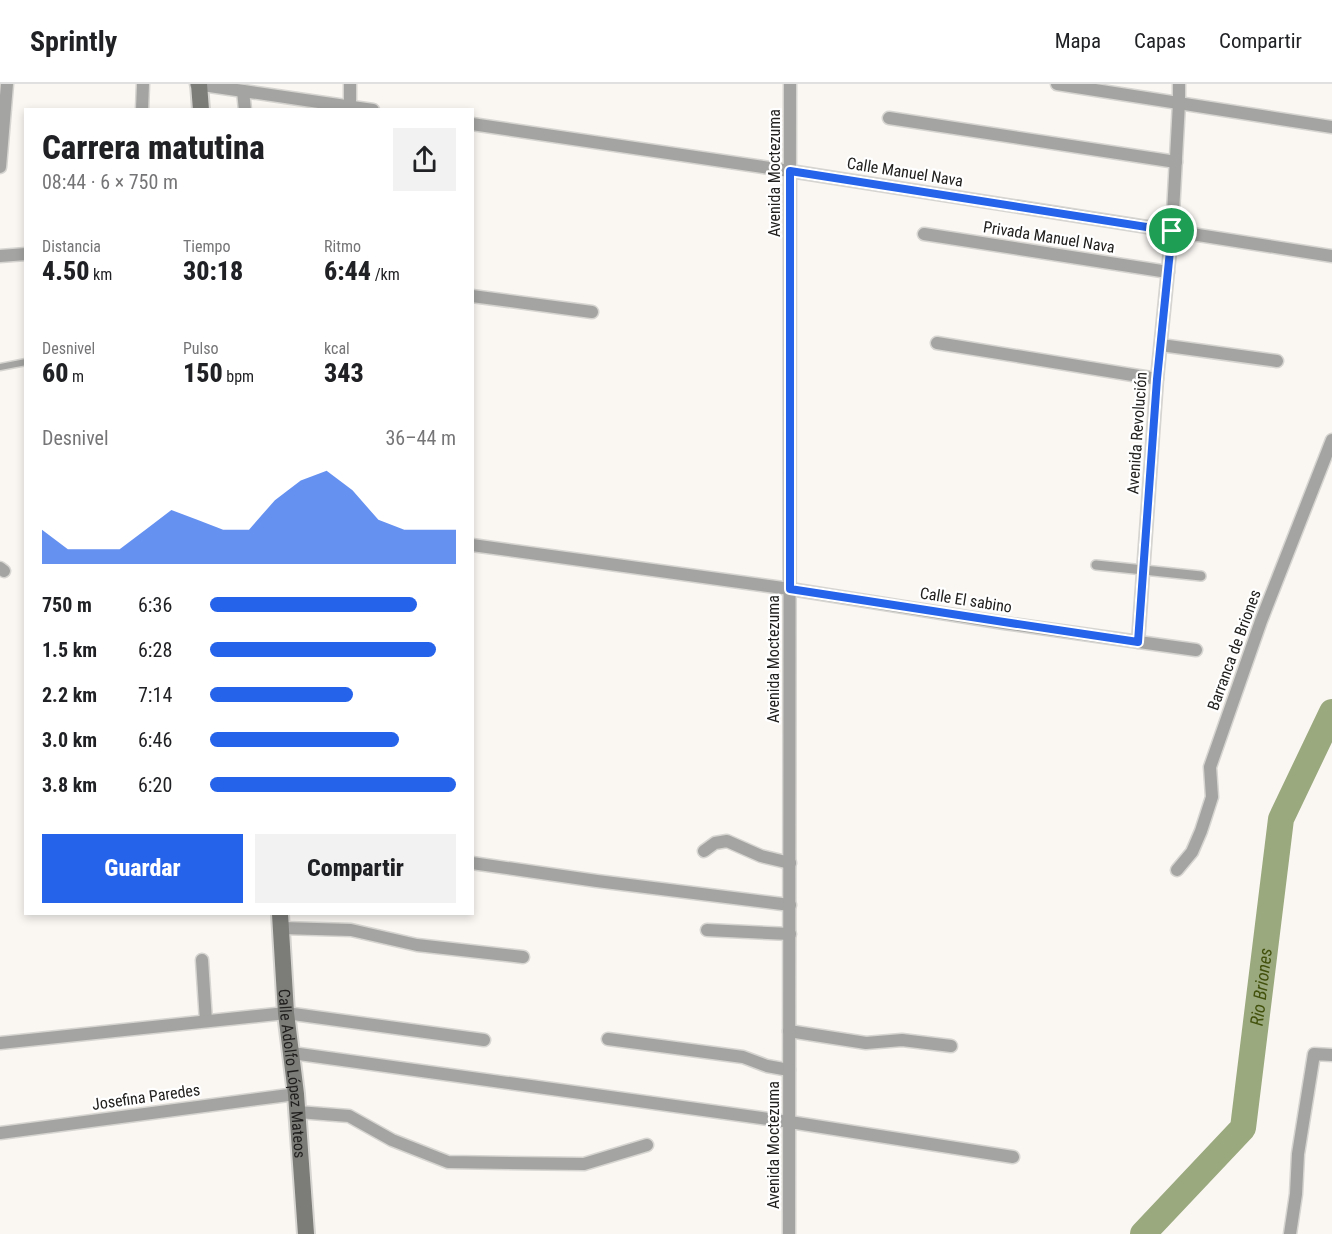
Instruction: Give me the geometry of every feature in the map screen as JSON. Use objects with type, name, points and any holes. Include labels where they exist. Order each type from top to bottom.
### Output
[{"type":"main road","points":[[198,84],[201,108]]},
{"type":"main road","name":"Calle Adolfo López Mateos","points":[[281,921],[286,1012],[298,1112],[306,1234]]},
{"type":"street","points":[[0,166],[7,84]]},
{"type":"street","points":[[142,108],[143,84]]},
{"type":"street","points":[[198,84],[362,108]]},
{"type":"street","points":[[350,84],[350,106]]},
{"type":"street","name":"Avenida Moctezuma","points":[[789,1234],[790,84]]},
{"type":"street","points":[[1058,84],[1332,127]]},
{"type":"street","name":"Avenida Revolución","points":[[1138,642],[1157,379],[1172,231],[1179,84]]},
{"type":"street","points":[[243,91],[245,108]]},
{"type":"street","points":[[889,118],[1176,162]]},
{"type":"street","name":"Calle Manuel Nava","points":[[474,124],[1332,256]]},
{"type":"street","name":"Privada Manuel Nava","points":[[924,234],[1168,272]]},
{"type":"street","points":[[0,256],[24,254]]},
{"type":"street","points":[[474,296],[592,312]]},
{"type":"street","points":[[937,343],[1157,379]]},
{"type":"street","points":[[1161,345],[1277,362]]},
{"type":"street","name":"Barranca de Briones","points":[[1178,870],[1192,852],[1201,831],[1212,797],[1210,767],[1261,621],[1332,440]]},
{"type":"street","name":"Calle El sabino","points":[[474,545],[790,589],[1196,650]]},
{"type":"street","points":[[1096,565],[1200,576]]},
{"type":"street","points":[[704,850],[715,843],[726,841],[761,856],[790,863]]},
{"type":"street","points":[[474,863],[790,905]]},
{"type":"street","points":[[281,921],[351,930],[417,945],[523,957]]},
{"type":"street","points":[[707,930],[790,934]]},
{"type":"street","points":[[202,960],[206,1021]]},
{"type":"street","points":[[0,1043],[286,1012],[484,1040]]},
{"type":"street","points":[[789,1031],[866,1043],[902,1040],[951,1046]]},
{"type":"street","points":[[608,1039],[743,1057],[767,1066],[789,1070]]},
{"type":"street","points":[[292,1053],[790,1122],[1013,1157]]},
{"type":"street","points":[[1290,1234],[1296,1194],[1298,1154],[1314,1054],[1332,1055]]},
{"type":"street","name":"Josefina Paredes","points":[[0,1133],[296,1094]]},
{"type":"street","points":[[298,1112],[349,1116],[392,1140],[448,1162],[584,1164],[647,1144]]},
{"type":"lane","points":[[0,367],[24,362]]},
{"type":"waterway","name":"Rio Briones","points":[[1143,1234],[1243,1128],[1281,819],[1332,712]]},
{"type":"route","points":[[790,171],[1172,231],[1157,379],[1138,642],[790,589],[790,171]]}]
